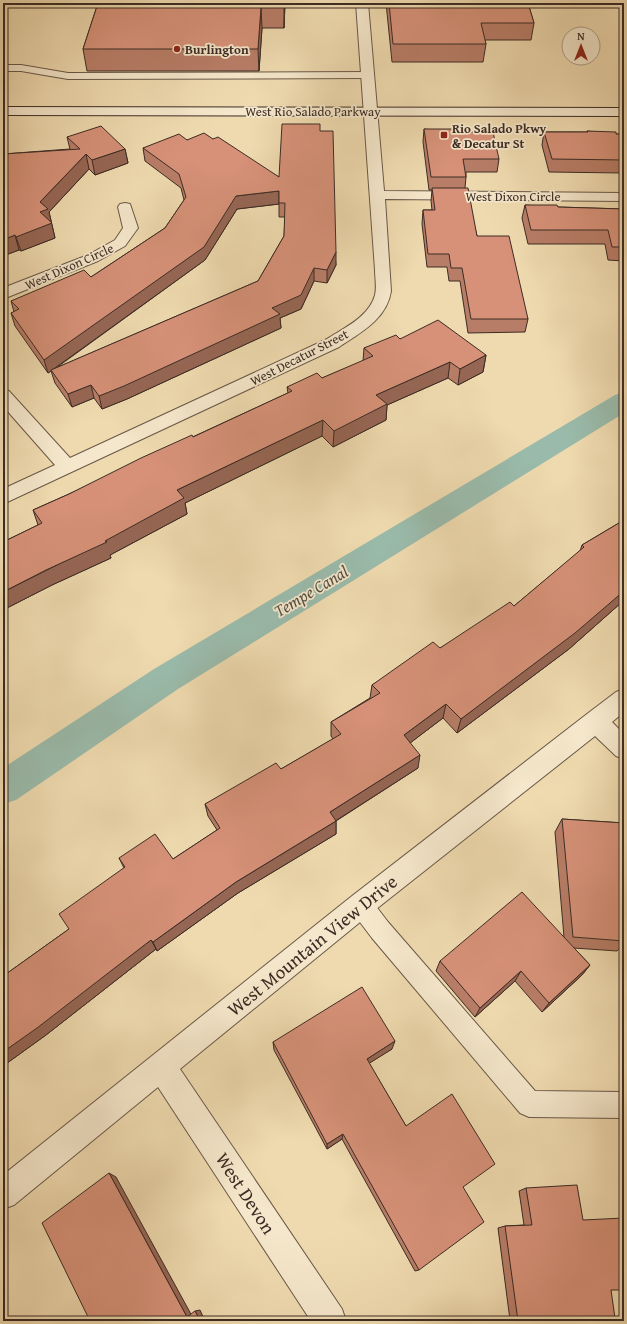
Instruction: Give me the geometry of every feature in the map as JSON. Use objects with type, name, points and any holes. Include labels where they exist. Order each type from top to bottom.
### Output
[{"type":"street","name":"West Decatur Street","points":[[3,498],[333,343],[366,321],[375,310],[382,298],[383,270],[369,75],[362,3]]},
{"type":"street","name":"West Rio Salado Parkway","points":[[3,111],[624,112]]},
{"type":"street","name":"West Dixon Circle","points":[[377,195],[624,196]]},
{"type":"street","name":"West Dixon Circle","points":[[3,294],[93,258],[120,243],[131,228],[125,207]]},
{"type":"street","points":[[3,395],[67,467]]},
{"type":"street","name":"West Mountain View Drive","points":[[3,1194],[361,905],[624,699]]},
{"type":"street","points":[[595,721],[624,749]]},
{"type":"street","name":"West Devon","points":[[160,1066],[184,1099],[330,1321]]},
{"type":"lane","points":[[3,68],[21,68],[68,76],[369,75]]},
{"type":"lane","points":[[361,905],[385,936],[529,1104],[624,1105]]},
{"type":"building","name":"Burlington","points":[[98,3],[284,3],[284,7],[261,7],[258,49],[83,49]]},
{"type":"building","points":[[389,3],[528,3],[534,23],[481,23],[486,44],[393,44]]},
{"type":"building","points":[[282,124],[320,124],[320,131],[333,131],[336,252],[327,270],[314,268],[301,295],[272,308],[280,314],[124,386],[99,396],[91,385],[68,394],[51,370],[258,281],[284,236],[285,203],[279,203],[279,191],[236,196],[204,247],[44,360],[11,313],[19,309],[11,301],[84,270],[91,277],[165,228],[186,197],[179,174],[143,148],[179,134],[187,140],[204,133],[213,139],[218,137],[279,177]]},
{"type":"building","points":[[101,126],[125,149],[92,160],[86,154],[40,202],[48,209],[40,212],[52,223],[16,237],[15,235],[3,240],[3,154],[80,149],[67,137]]},
{"type":"building","points":[[424,129],[455,129],[455,132],[493,132],[499,159],[463,159],[466,177],[431,177]]},
{"type":"building","points":[[587,131],[616,132],[616,134],[624,134],[624,160],[552,159],[544,132],[588,132]]},
{"type":"building","points":[[432,188],[468,188],[477,236],[509,236],[528,319],[471,319],[462,268],[451,268],[449,254],[428,254],[423,210],[435,210]]},
{"type":"building","points":[[525,205],[557,205],[558,207],[624,209],[624,247],[612,247],[608,230],[531,230]]},
{"type":"building","points":[[438,320],[486,355],[460,369],[450,362],[376,395],[387,404],[334,431],[323,420],[177,490],[184,498],[105,541],[107,542],[3,592],[3,542],[42,523],[33,510],[69,494],[141,458],[192,435],[193,437],[292,391],[287,387],[317,373],[322,378],[373,356],[364,348],[396,335],[400,339]]},
{"type":"building","points":[[624,520],[624,591],[575,633],[461,719],[446,704],[404,735],[420,755],[330,812],[336,821],[236,882],[153,942],[151,940],[37,1028],[3,1052],[3,973],[5,972],[6,974],[69,929],[59,914],[125,867],[119,858],[155,834],[173,859],[220,828],[205,804],[276,763],[281,769],[341,734],[331,722],[380,693],[372,685],[433,642],[440,648],[510,602],[514,606],[584,547],[582,545]]},
{"type":"building","points":[[562,819],[624,823],[624,880],[620,880],[624,916],[624,941],[573,937]]},
{"type":"building","points":[[522,892],[590,965],[549,1003],[521,971],[480,1008],[440,961]]},
{"type":"building","points":[[362,987],[395,1041],[367,1059],[406,1126],[452,1094],[495,1164],[463,1187],[484,1222],[419,1270],[343,1134],[327,1144],[273,1042]]},
{"type":"building","points":[[109,1173],[187,1317],[195,1311],[200,1321],[90,1321],[42,1223]]},
{"type":"building","points":[[577,1185],[583,1220],[624,1218],[624,1290],[611,1290],[615,1318],[518,1321],[505,1226],[532,1225],[526,1188]]},
{"type":"waterway","name":"Tempe Canal","points":[[3,788],[166,679],[624,401]]},
{"type":"place","name":"Burlington","points":[[177,49]]},
{"type":"place","name":"Rio Salado Pkwy & Decatur St","points":[[444,135]]}]
